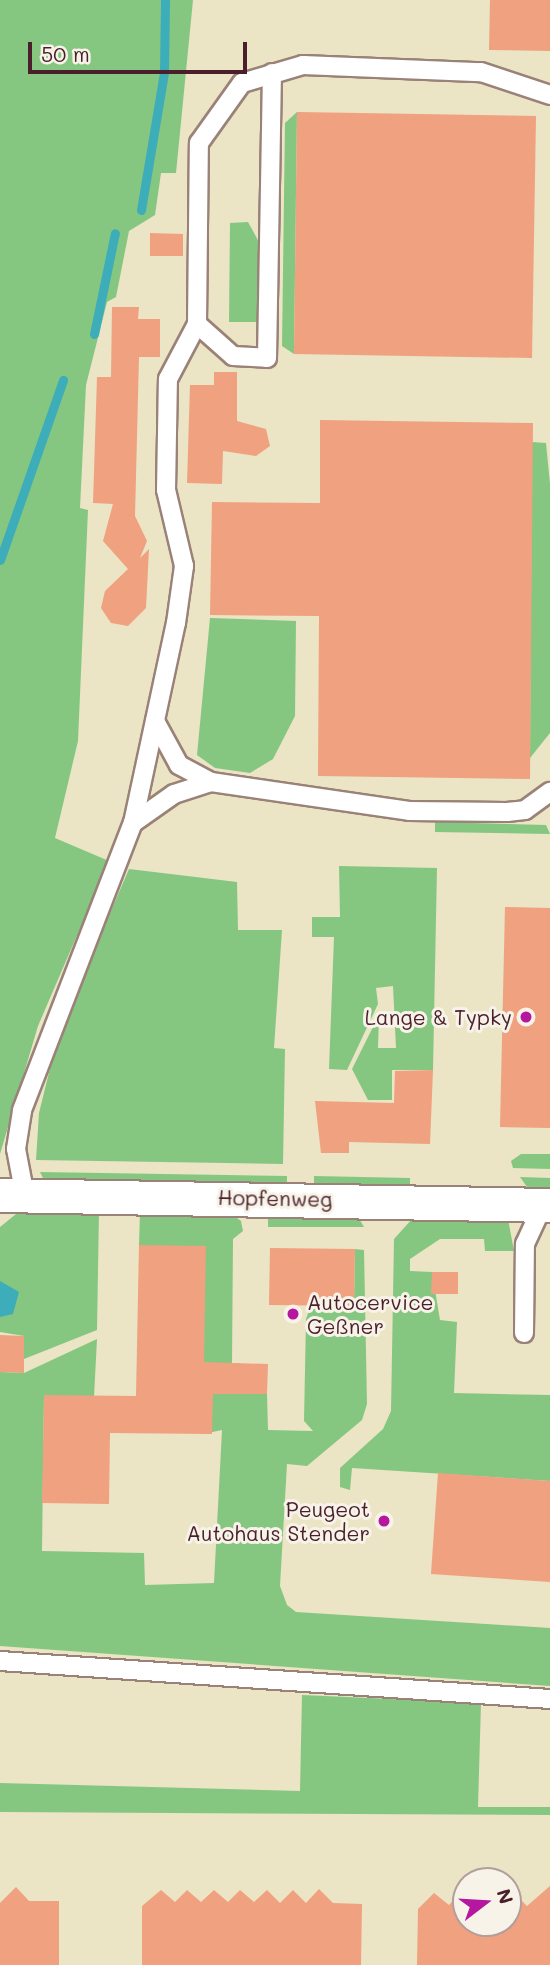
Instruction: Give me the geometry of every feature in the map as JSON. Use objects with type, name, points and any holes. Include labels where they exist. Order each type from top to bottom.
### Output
[{"type":"street","name":"Hopfenweg","points":[[13,1196],[547,1205]]},
{"type":"lane","points":[[13,1196],[22,1110],[133,823],[184,566],[166,490],[168,379],[197,324],[199,143],[243,83],[303,65],[481,72],[542,87],[550,95]]},
{"type":"lane","points":[[197,324],[233,356],[267,358],[272,73]]},
{"type":"lane","points":[[155,721],[179,765],[211,782],[409,810],[507,813],[525,810],[550,792]]},
{"type":"lane","points":[[133,823],[174,794],[211,782]]},
{"type":"lane","points":[[524,1333],[525,1244],[547,1205]]},
{"type":"lane","points":[[0,1661],[550,1699]]},
{"type":"green space","points":[[0,0],[193,0],[176,173],[161,173],[155,215],[129,231],[116,297],[107,302],[86,385],[80,508],[88,510],[78,741],[55,838],[109,861],[38,1026],[0,1154]]},
{"type":"green space","points":[[297,112],[294,354],[282,346],[285,123]]},
{"type":"green space","points":[[248,222],[259,242],[258,322],[229,322],[230,223]]},
{"type":"green space","points":[[532,442],[546,443],[550,484],[550,733],[530,758]]},
{"type":"green space","points":[[210,618],[296,621],[295,716],[273,759],[250,773],[215,768],[197,755]]},
{"type":"green space","points":[[435,822],[546,825],[550,834],[435,832]]},
{"type":"green space","points":[[339,866],[437,868],[433,1070],[392,1070],[392,1100],[368,1100],[352,1069],[379,1015],[378,1048],[396,1048],[393,986],[376,988],[378,1004],[347,1070],[329,1069],[334,937],[312,937],[312,917],[340,917]]},
{"type":"green space","points":[[129,869],[237,882],[238,930],[282,930],[274,1048],[285,1049],[283,1164],[36,1160],[39,1113],[59,1032]]},
{"type":"green space","points":[[521,1154],[550,1154],[550,1169],[513,1168],[511,1161]]},
{"type":"green space","points":[[40,1172],[287,1176],[287,1184],[44,1180]]},
{"type":"green space","points":[[314,1176],[410,1178],[410,1186],[314,1184]]},
{"type":"green space","points":[[520,1177],[550,1178],[550,1188],[527,1187]]},
{"type":"green space","points":[[21,1210],[99,1212],[97,1330],[24,1359],[24,1336],[0,1332],[0,1227]]},
{"type":"green space","points":[[140,1212],[233,1215],[241,1221],[243,1231],[233,1239],[232,1364],[239,1363],[239,1394],[267,1394],[268,1430],[313,1431],[304,1421],[306,1319],[311,1305],[354,1306],[355,1249],[364,1250],[367,1404],[362,1420],[307,1466],[287,1464],[280,1586],[287,1605],[296,1612],[550,1628],[550,1686],[0,1646],[0,1372],[24,1373],[97,1339],[94,1397],[44,1396],[42,1551],[144,1553],[145,1585],[214,1583],[222,1430],[203,1434],[204,1354],[139,1245]]},
{"type":"green space","points":[[268,1214],[358,1217],[364,1227],[268,1227]]},
{"type":"green space","points":[[412,1219],[508,1219],[514,1251],[485,1251],[484,1239],[440,1239],[410,1259],[410,1271],[432,1272],[440,1320],[457,1322],[454,1393],[550,1395],[550,1481],[352,1468],[350,1490],[340,1487],[340,1468],[383,1429],[391,1411],[394,1239]]},
{"type":"green space","points":[[302,1695],[481,1703],[478,1807],[550,1807],[550,1815],[0,1812],[0,1783],[300,1791]]},
{"type":"water","points":[[0,1281],[19,1292],[13,1314],[0,1317]]},
{"type":"building","points":[[490,0],[550,0],[550,51],[489,50]]},
{"type":"building","points":[[297,112],[536,116],[532,358],[294,354]]},
{"type":"building","points":[[150,233],[183,234],[183,256],[150,256]]},
{"type":"building","points":[[112,307],[139,307],[138,319],[160,319],[160,357],[139,357],[135,516],[147,541],[140,558],[149,549],[146,608],[128,626],[111,623],[101,608],[105,591],[128,569],[103,541],[113,504],[93,503],[97,377],[111,377]]},
{"type":"building","points":[[214,372],[237,372],[237,421],[266,429],[270,446],[256,456],[223,451],[222,484],[187,483],[190,385],[214,385]]},
{"type":"building","points":[[320,420],[533,423],[530,779],[318,776],[319,616],[210,615],[212,502],[320,503]]},
{"type":"building","name":"Lange & Typky","points":[[505,907],[550,908],[550,1128],[500,1127]]},
{"type":"building","points":[[433,1070],[430,1144],[349,1142],[349,1153],[321,1153],[315,1101],[394,1103],[395,1071]]},
{"type":"building","points":[[139,1245],[206,1246],[204,1362],[268,1364],[267,1394],[213,1394],[212,1434],[110,1433],[109,1504],[42,1503],[44,1395],[136,1396]]},
{"type":"building","points":[[270,1248],[355,1249],[354,1306],[269,1305]]},
{"type":"building","points":[[432,1272],[458,1272],[458,1294],[431,1294]]},
{"type":"building","points":[[0,1335],[24,1336],[24,1373],[0,1372]]},
{"type":"building","points":[[438,1473],[550,1481],[550,1582],[431,1574]]},
{"type":"building","points":[[550,1886],[550,1965],[417,1965],[418,1909],[434,1893],[449,1905],[452,1902],[452,1937],[522,1937],[522,1901],[527,1906]]},
{"type":"building","points":[[16,1887],[29,1901],[59,1901],[59,1965],[0,1965],[0,1903]]},
{"type":"building","points":[[319,1889],[333,1903],[362,1904],[361,1965],[142,1965],[142,1906],[161,1890],[175,1902],[187,1890],[201,1902],[214,1890],[228,1902],[240,1890],[254,1902],[267,1890],[280,1903],[293,1890],[306,1903]]},
{"type":"waterway","points":[[141,210],[164,72],[165,0]]},
{"type":"waterway","points":[[94,334],[115,233]]},
{"type":"waterway","points":[[0,560],[63,380]]},
{"type":"place","name":"Lange & Typky","points":[[526,1017]]},
{"type":"place","name":"Autocervice Geßner","points":[[293,1314]]},
{"type":"place","name":"Peugeot Autohaus Stender","points":[[384,1521]]}]
